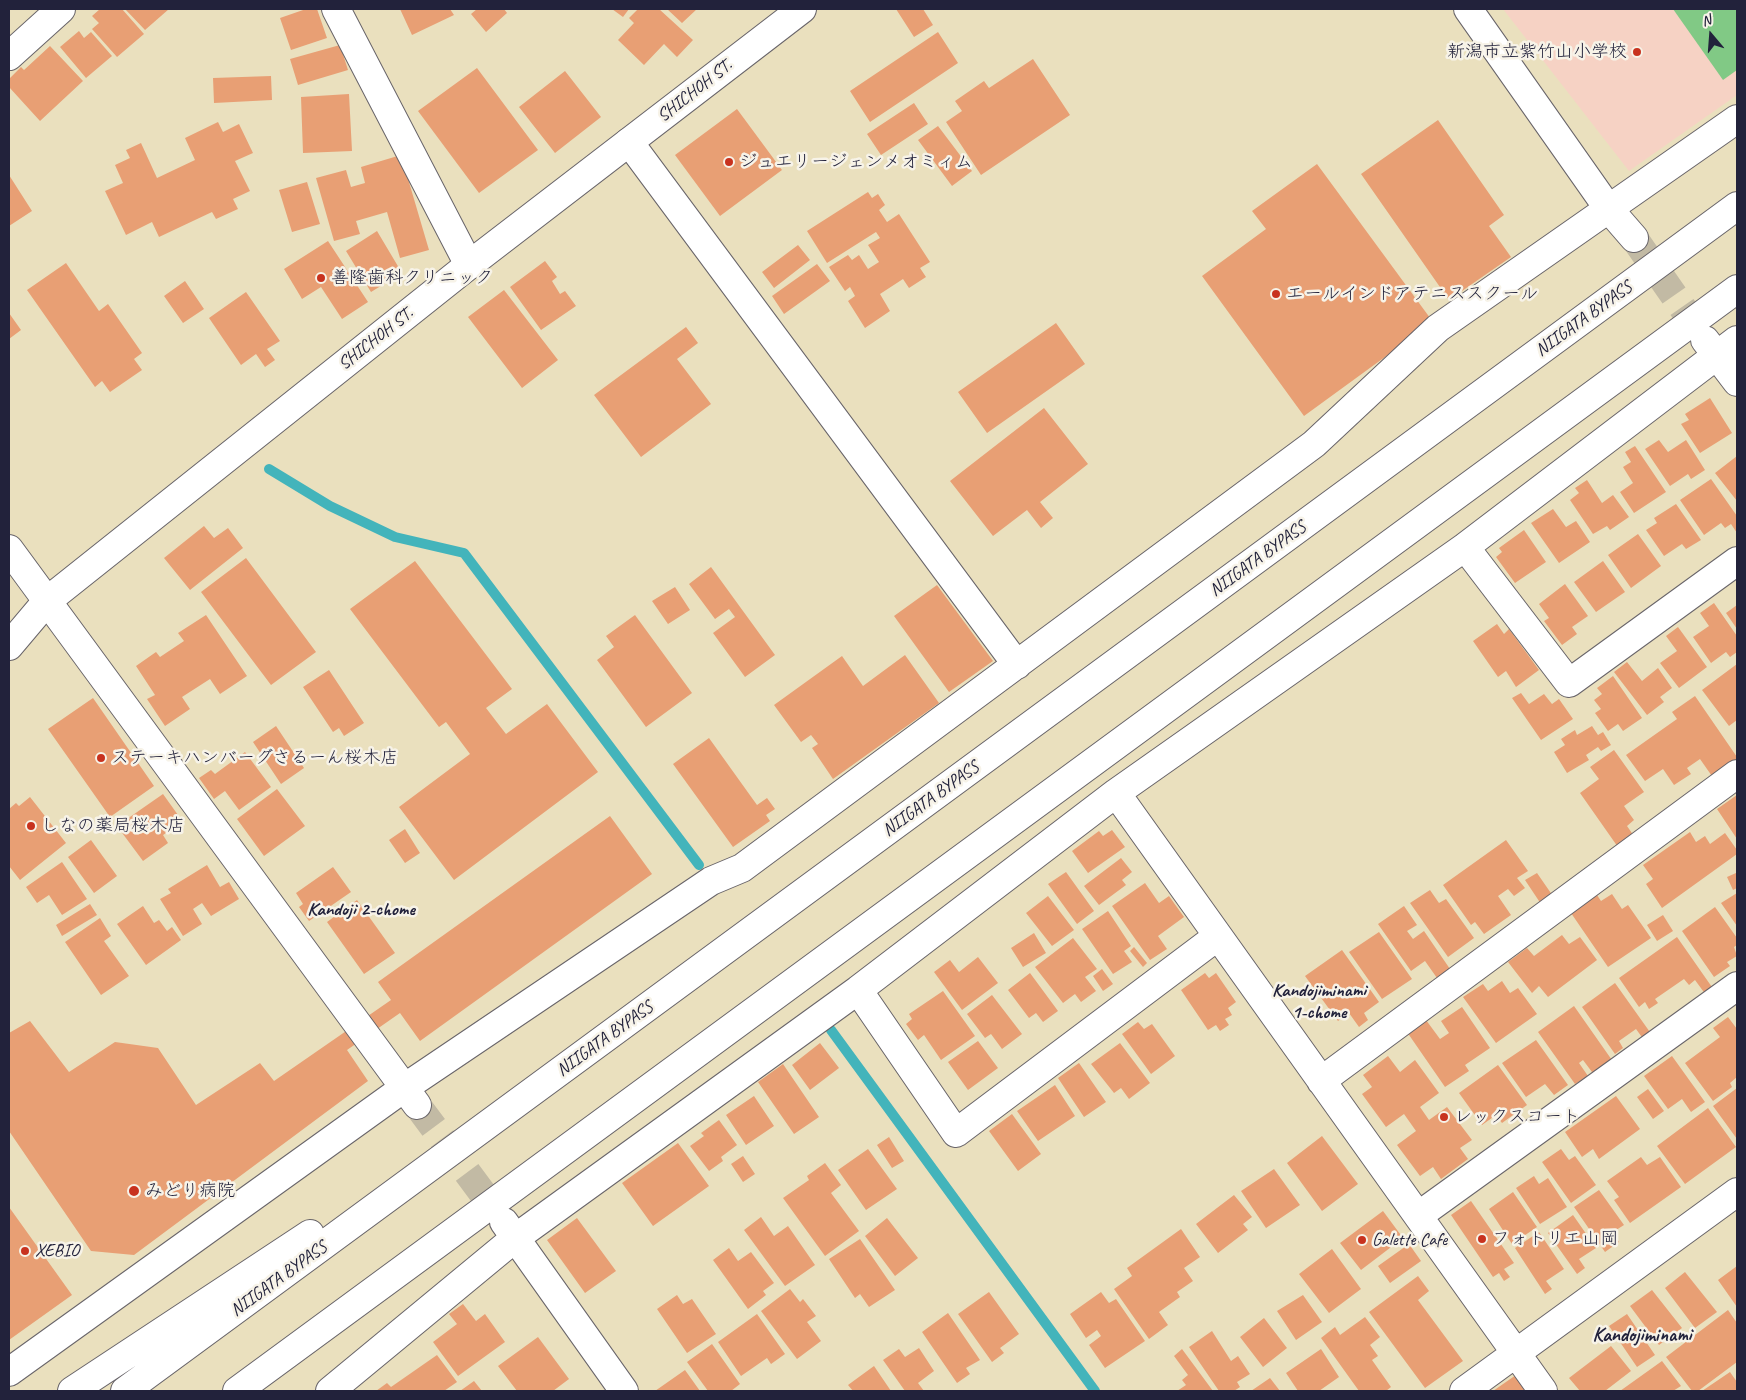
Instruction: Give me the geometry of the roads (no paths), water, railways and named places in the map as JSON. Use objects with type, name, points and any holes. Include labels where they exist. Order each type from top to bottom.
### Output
[{"type":"main road","points":[[9,56],[61,9]]},
{"type":"main road","points":[[336,9],[469,265]]},
{"type":"main road","name":"SHICHOH ST.","points":[[9,646],[47,601],[469,265],[802,9]]},
{"type":"main road","points":[[1468,9],[1608,208],[1634,238]]},
{"type":"main road","points":[[9,1372],[411,1096],[711,881],[742,868],[1314,444],[1438,328],[1737,119]]},
{"type":"main road","points":[[629,142],[1017,664]]},
{"type":"main road","name":"NIIGATA BYPASS","points":[[125,1391],[1737,206]]},
{"type":"main road","points":[[237,1391],[1737,288]]},
{"type":"main road","points":[[330,1391],[509,1230],[858,990],[1116,793],[1465,547],[1720,345],[1737,382]]},
{"type":"main road","points":[[1465,547],[1569,684],[1737,561]]},
{"type":"main road","points":[[9,549],[411,1096]]},
{"type":"main road","points":[[1321,1081],[1737,774]]},
{"type":"main road","points":[[1116,793],[1543,1391]]},
{"type":"main road","points":[[858,990],[956,1133],[1218,936]]},
{"type":"main road","points":[[1418,1216],[1737,986]]},
{"type":"main road","points":[[72,1391],[604,1040]]},
{"type":"main road","points":[[1464,1391],[1516,1355],[1737,1192]]},
{"type":"main road","points":[[509,1230],[624,1391]]},
{"type":"main road","points":[[268,1391],[387,1281]]},
{"type":"waterway","points":[[269,469],[330,506],[395,537],[464,553],[699,865]]},
{"type":"waterway","points":[[831,1030],[1095,1391]]},
{"type":"tunnel","points":[[1634,238],[1705,340]]},
{"type":"tunnel","points":[[417,1105],[504,1222]]},
{"type":"place","name":"新潟市立紫竹山小学校","points":[[1637,52]]},
{"type":"place","name":"ジュエリージェンメオミィム","points":[[729,162]]},
{"type":"place","name":"善隆歯科クリニック","points":[[321,278]]},
{"type":"place","name":"エールインドアテニススクール","points":[[1276,294]]},
{"type":"place","name":"ステーキハンバーグさるーん桜木店","points":[[101,758]]},
{"type":"place","name":"しなの薬局桜木店","points":[[31,826]]},
{"type":"place","name":"レックスコート","points":[[1444,1117]]},
{"type":"place","name":"みどり病院","points":[[134,1191]]},
{"type":"place","name":"フォトリエ山岡","points":[[1482,1239]]},
{"type":"place","name":"Galette Cafe","points":[[1362,1240]]},
{"type":"place","name":"XEBIO","points":[[25,1251]]},
{"type":"district","name":"Kandoji 2-chome","points":[[361,910]]},
{"type":"district","name":"Kandojiminami 1-chome","points":[[1319,1002]]},
{"type":"district","name":"Kandojiminami","points":[[1642,1336]]}]
